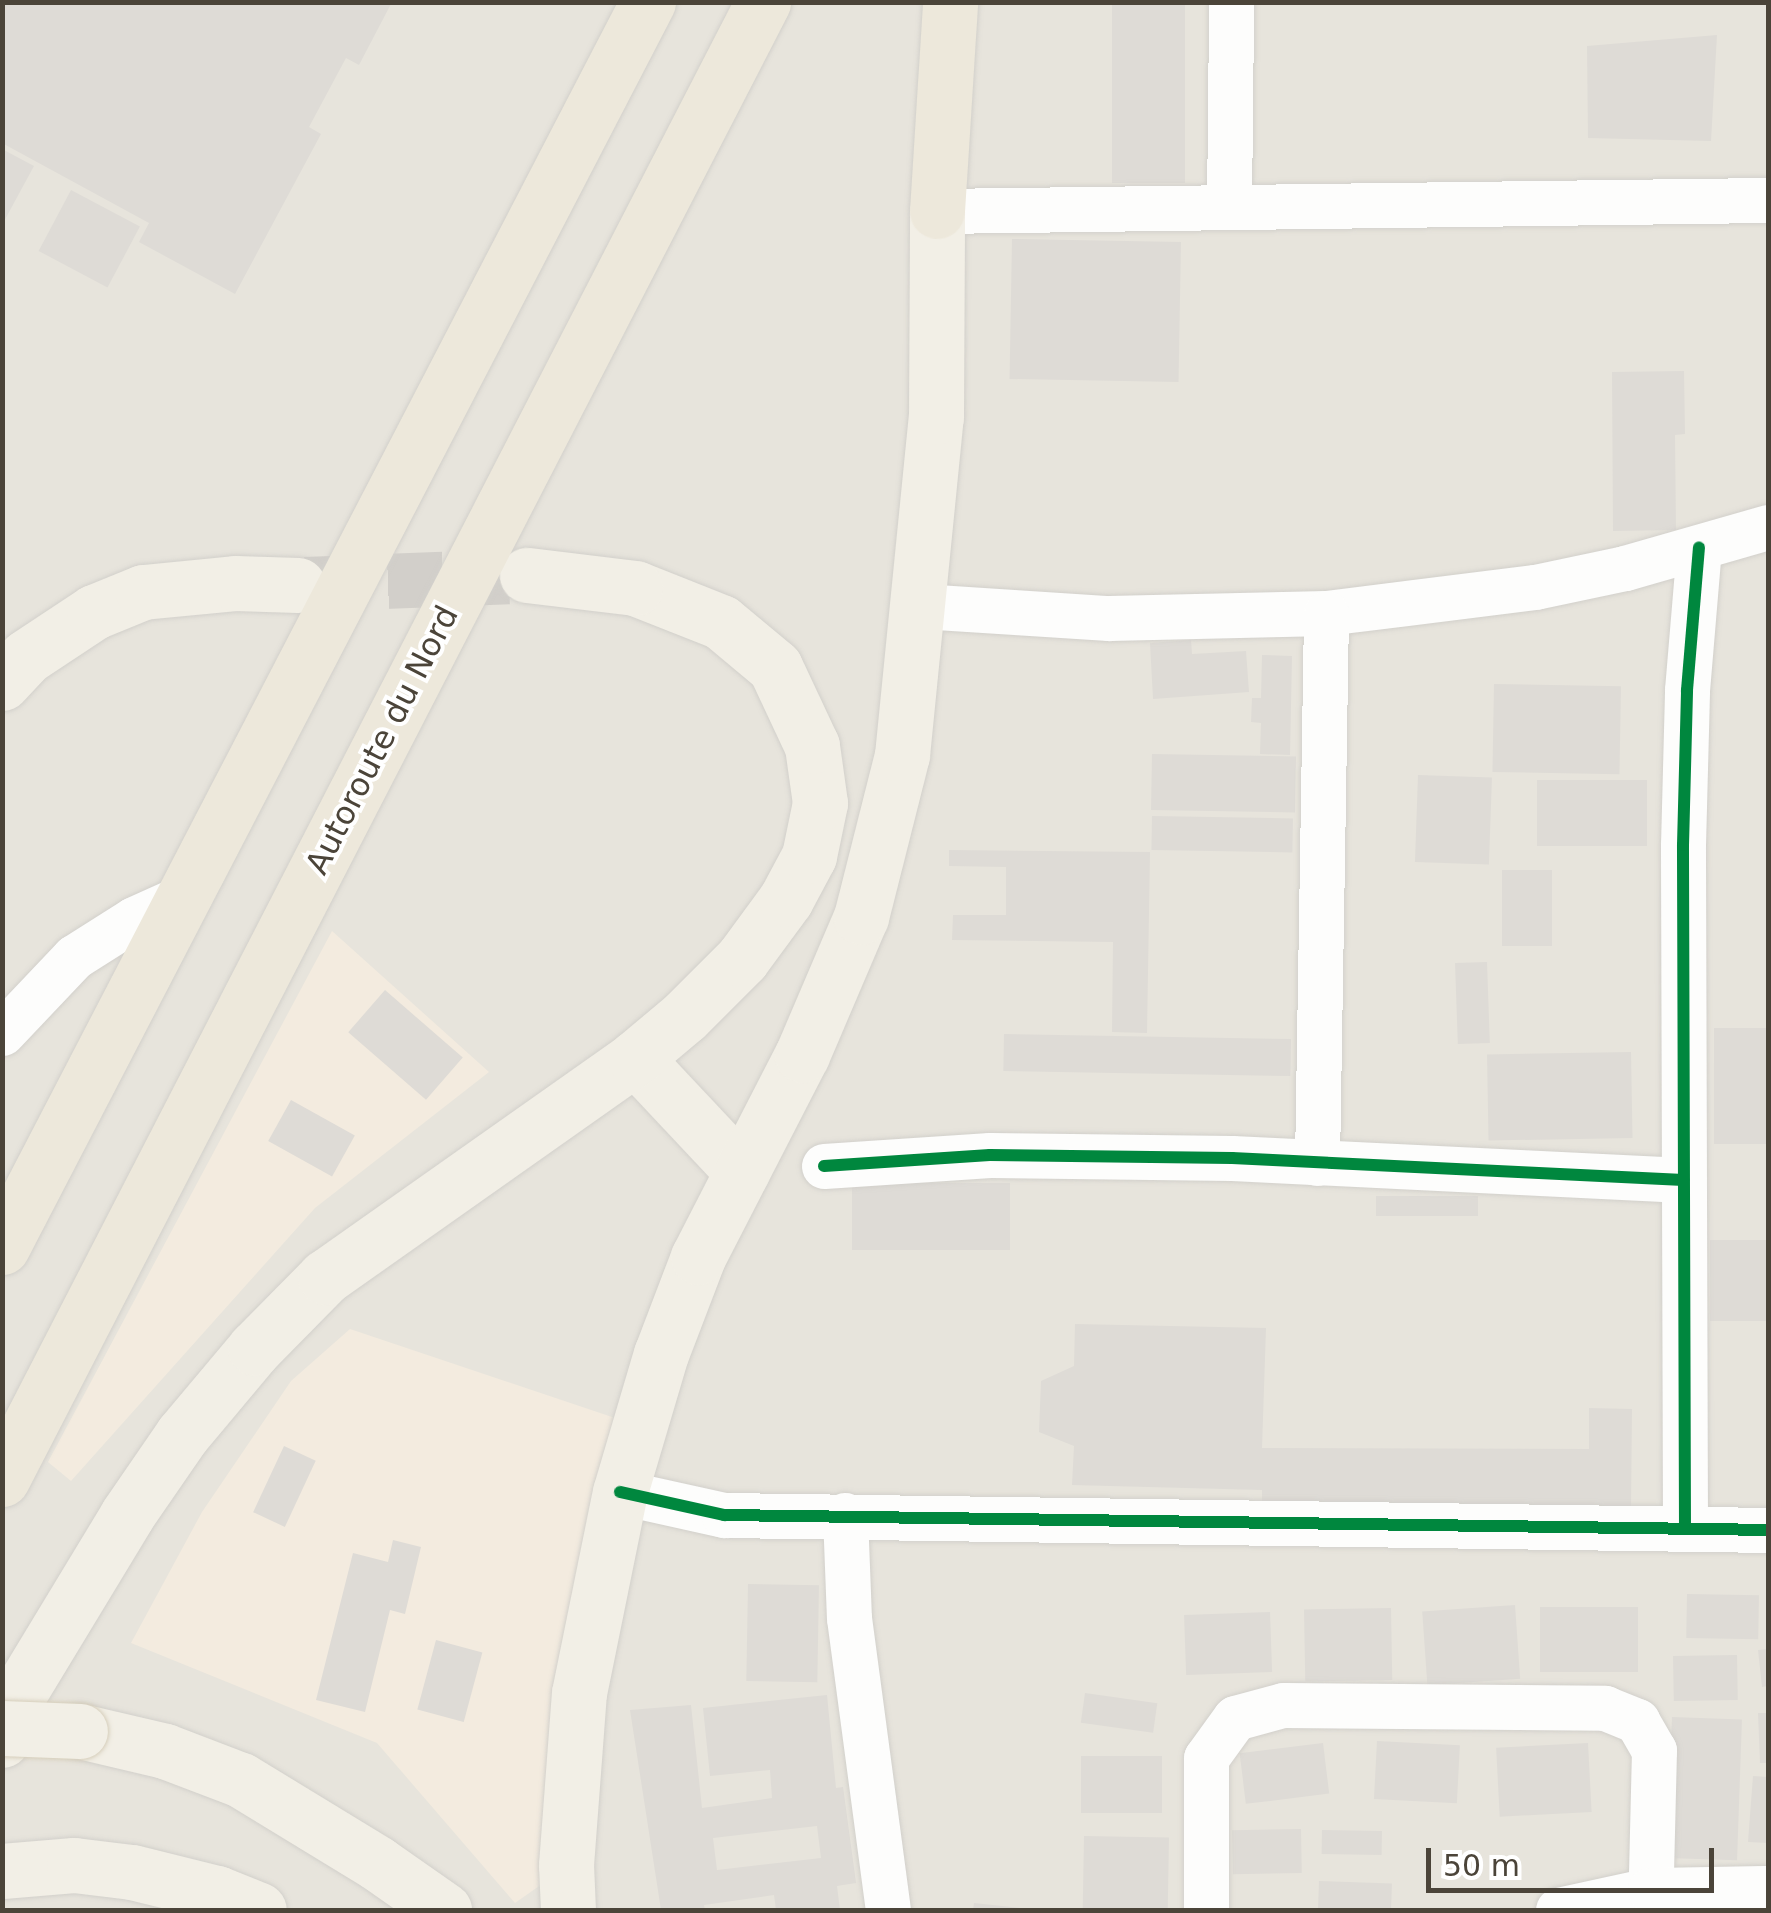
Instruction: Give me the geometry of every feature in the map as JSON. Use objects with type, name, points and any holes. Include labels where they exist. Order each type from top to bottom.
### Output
[{"type":"highway","points":[[2,1248],[648,2]]},
{"type":"highway","name":"Autoroute du Nord","points":[[2,1479],[763,2]]},
{"type":"highway","points":[[937,212],[950,2]]},
{"type":"main road","points":[[568,1910],[566,1865],[579,1693],[620,1492],[661,1354],[698,1256],[802,1055],[861,918],[902,755],[936,417],[937,212]]},
{"type":"main road","points":[[2,1740],[20,1692],[127,1515],[182,1435],[255,1348],[325,1278],[635,1058],[742,959],[786,899],[808,856],[820,803],[812,746],[774,667],[721,622],[635,588],[527,575]]},
{"type":"main road","points":[[2,683],[26,657],[94,612],[143,592],[235,583],[298,584]]},
{"type":"main road","points":[[635,1058],[742,1172]]},
{"type":"main road","points":[[2,1728],[80,1731],[165,1751],[240,1780],[377,1863],[444,1910]]},
{"type":"main road","points":[[2,1871],[74,1865],[132,1872],[217,1892],[259,1910]]},
{"type":"street","points":[[1229,207],[1231,2]]},
{"type":"street","points":[[937,212],[1768,200]]},
{"type":"street","points":[[920,606],[1109,618],[1326,613],[1535,588],[1768,527]]},
{"type":"street","points":[[1686,1528],[1683,846],[1687,690],[1699,548]]},
{"type":"street","points":[[1317,1163],[1318,872],[1326,613]]},
{"type":"street","points":[[2,1033],[74,957],[134,919],[185,896]]},
{"type":"street","points":[[824,1166],[990,1155],[1317,1163],[1683,1180]]},
{"type":"street","points":[[620,1492],[724,1515],[1768,1530]]},
{"type":"street","points":[[845,1515],[849,1618],[888,1910]]},
{"type":"street","points":[[1206,1910],[1206,1758],[1236,1718],[1283,1704],[1605,1708],[1638,1720],[1654,1750],[1650,1900]]},
{"type":"street","points":[[1558,1910],[1768,1888]]},
{"type":"shaded area","points":[[3,3],[1768,3],[1768,1910],[3,1910]]},
{"type":"shaded area","points":[[332,931],[489,1072],[315,1208],[71,1481],[48,1462]]},
{"type":"shaded area","points":[[350,1329],[618,1419],[542,1884],[515,1903],[377,1743],[131,1643],[202,1512],[291,1381]]},
{"type":"building","points":[[2,2],[392,2],[359,65],[346,58],[309,127],[321,134],[235,294],[139,242],[149,223],[2,143]]},
{"type":"building","points":[[1112,2],[1185,2],[1185,183],[1112,183]]},
{"type":"building","points":[[1717,35],[1711,141],[1588,138],[1587,46]]},
{"type":"building","points":[[2,149],[34,166],[2,225]]},
{"type":"building","points":[[71,190],[140,227],[107,288],[39,251]]},
{"type":"building","points":[[1012,239],[1181,242],[1179,382],[1010,379]]},
{"type":"building","points":[[1684,371],[1685,434],[1675,435],[1676,530],[1613,531],[1612,372]]},
{"type":"building","points":[[1191,640],[1192,654],[1246,651],[1249,692],[1153,699],[1150,643]]},
{"type":"building","points":[[1262,655],[1292,656],[1290,755],[1260,754],[1261,723],[1251,722],[1252,698],[1261,698]]},
{"type":"building","points":[[1494,684],[1621,686],[1619,774],[1492,772]]},
{"type":"building","points":[[1152,754],[1296,757],[1295,813],[1151,810]]},
{"type":"building","points":[[1418,775],[1492,778],[1489,865],[1415,862]]},
{"type":"building","points":[[1537,780],[1647,780],[1647,846],[1537,846]]},
{"type":"building","points":[[1152,816],[1293,818],[1292,852],[1151,850]]},
{"type":"building","points":[[949,850],[1150,852],[1147,1033],[1112,1032],[1113,942],[952,940],[953,915],[1006,915],[1006,867],[949,866]]},
{"type":"building","points":[[1502,870],[1552,870],[1552,946],[1502,946]]},
{"type":"building","points":[[1487,962],[1490,1043],[1458,1044],[1455,963]]},
{"type":"building","points":[[385,990],[463,1058],[426,1100],[348,1032]]},
{"type":"building","points":[[1714,1028],[1768,1028],[1768,1144],[1714,1144]]},
{"type":"building","points":[[1004,1034],[1291,1039],[1290,1076],[1003,1071]]},
{"type":"building","points":[[1631,1052],[1633,1138],[1489,1141],[1487,1055]]},
{"type":"building","points":[[291,1100],[355,1135],[332,1176],[268,1141]]},
{"type":"building","points":[[852,1183],[1010,1183],[1010,1250],[852,1250]]},
{"type":"building","points":[[1376,1196],[1478,1196],[1478,1216],[1376,1216]]},
{"type":"building","points":[[1710,1240],[1768,1240],[1768,1321],[1710,1321]]},
{"type":"building","points":[[1075,1324],[1266,1328],[1262,1448],[1589,1449],[1589,1408],[1632,1409],[1631,1507],[1262,1506],[1262,1490],[1072,1485],[1074,1446],[1039,1432],[1041,1381],[1074,1366]]},
{"type":"building","points":[[284,1446],[316,1461],[285,1527],[253,1512]]},
{"type":"building","points":[[393,1540],[421,1547],[405,1614],[390,1610],[365,1712],[316,1700],[353,1553],[388,1562]]},
{"type":"building","points":[[748,1584],[819,1585],[817,1682],[746,1681]]},
{"type":"building","points":[[1687,1594],[1759,1595],[1758,1639],[1686,1638]]},
{"type":"building","points":[[1515,1605],[1520,1679],[1427,1685],[1422,1611]]},
{"type":"building","points":[[1540,1607],[1638,1607],[1638,1672],[1540,1672]]},
{"type":"building","points":[[1391,1608],[1392,1680],[1305,1682],[1304,1610]]},
{"type":"building","points":[[1270,1612],[1272,1672],[1186,1675],[1184,1615]]},
{"type":"building","points":[[436,1640],[482,1652],[464,1722],[417,1710]]},
{"type":"building","points":[[1768,1649],[1768,1686],[1762,1687],[1758,1650]]},
{"type":"building","points":[[1737,1655],[1738,1700],[1674,1701],[1673,1656]]},
{"type":"building","points":[[1085,1693],[1157,1703],[1153,1733],[1081,1723]]},
{"type":"building","points":[[827,1695],[836,1788],[843,1787],[856,1883],[837,1886],[840,1910],[776,1910],[774,1895],[704,1905],[705,1910],[661,1910],[630,1710],[691,1705],[702,1808],[772,1798],[770,1770],[710,1776],[703,1708]],"holes":[[[817,1826],[821,1858],[717,1870],[713,1838]]]},
{"type":"building","points":[[1758,1713],[1768,1713],[1768,1763],[1760,1763]]},
{"type":"building","points":[[1672,1717],[1742,1719],[1737,1860],[1667,1858]]},
{"type":"building","points":[[1377,1741],[1460,1745],[1457,1803],[1374,1799]]},
{"type":"building","points":[[1323,1743],[1329,1794],[1246,1804],[1240,1753]]},
{"type":"building","points":[[1588,1743],[1592,1812],[1500,1817],[1496,1748]]},
{"type":"building","points":[[1081,1756],[1162,1756],[1162,1813],[1081,1813]]},
{"type":"building","points":[[1753,1776],[1768,1777],[1768,1843],[1748,1842]]},
{"type":"building","points":[[1301,1829],[1302,1873],[1233,1874],[1232,1830]]},
{"type":"building","points":[[1322,1830],[1382,1831],[1382,1855],[1322,1854]]},
{"type":"building","points":[[1084,1836],[1169,1837],[1168,1910],[1083,1910]]},
{"type":"building","points":[[1319,1881],[1392,1884],[1391,1910],[1318,1910]]},
{"type":"building","points":[[974,1903],[1020,1908],[1020,1910],[973,1910]]},
{"type":"tunnel","points":[[305,584],[509,576]]},
{"type":"cycle path","points":[[1685,1528],[1683,845],[1687,690],[1699,548]]},
{"type":"cycle path","points":[[824,1166],[990,1155],[1232,1158],[1683,1180]]},
{"type":"cycle path","points":[[620,1492],[724,1515],[1768,1530]]}]
